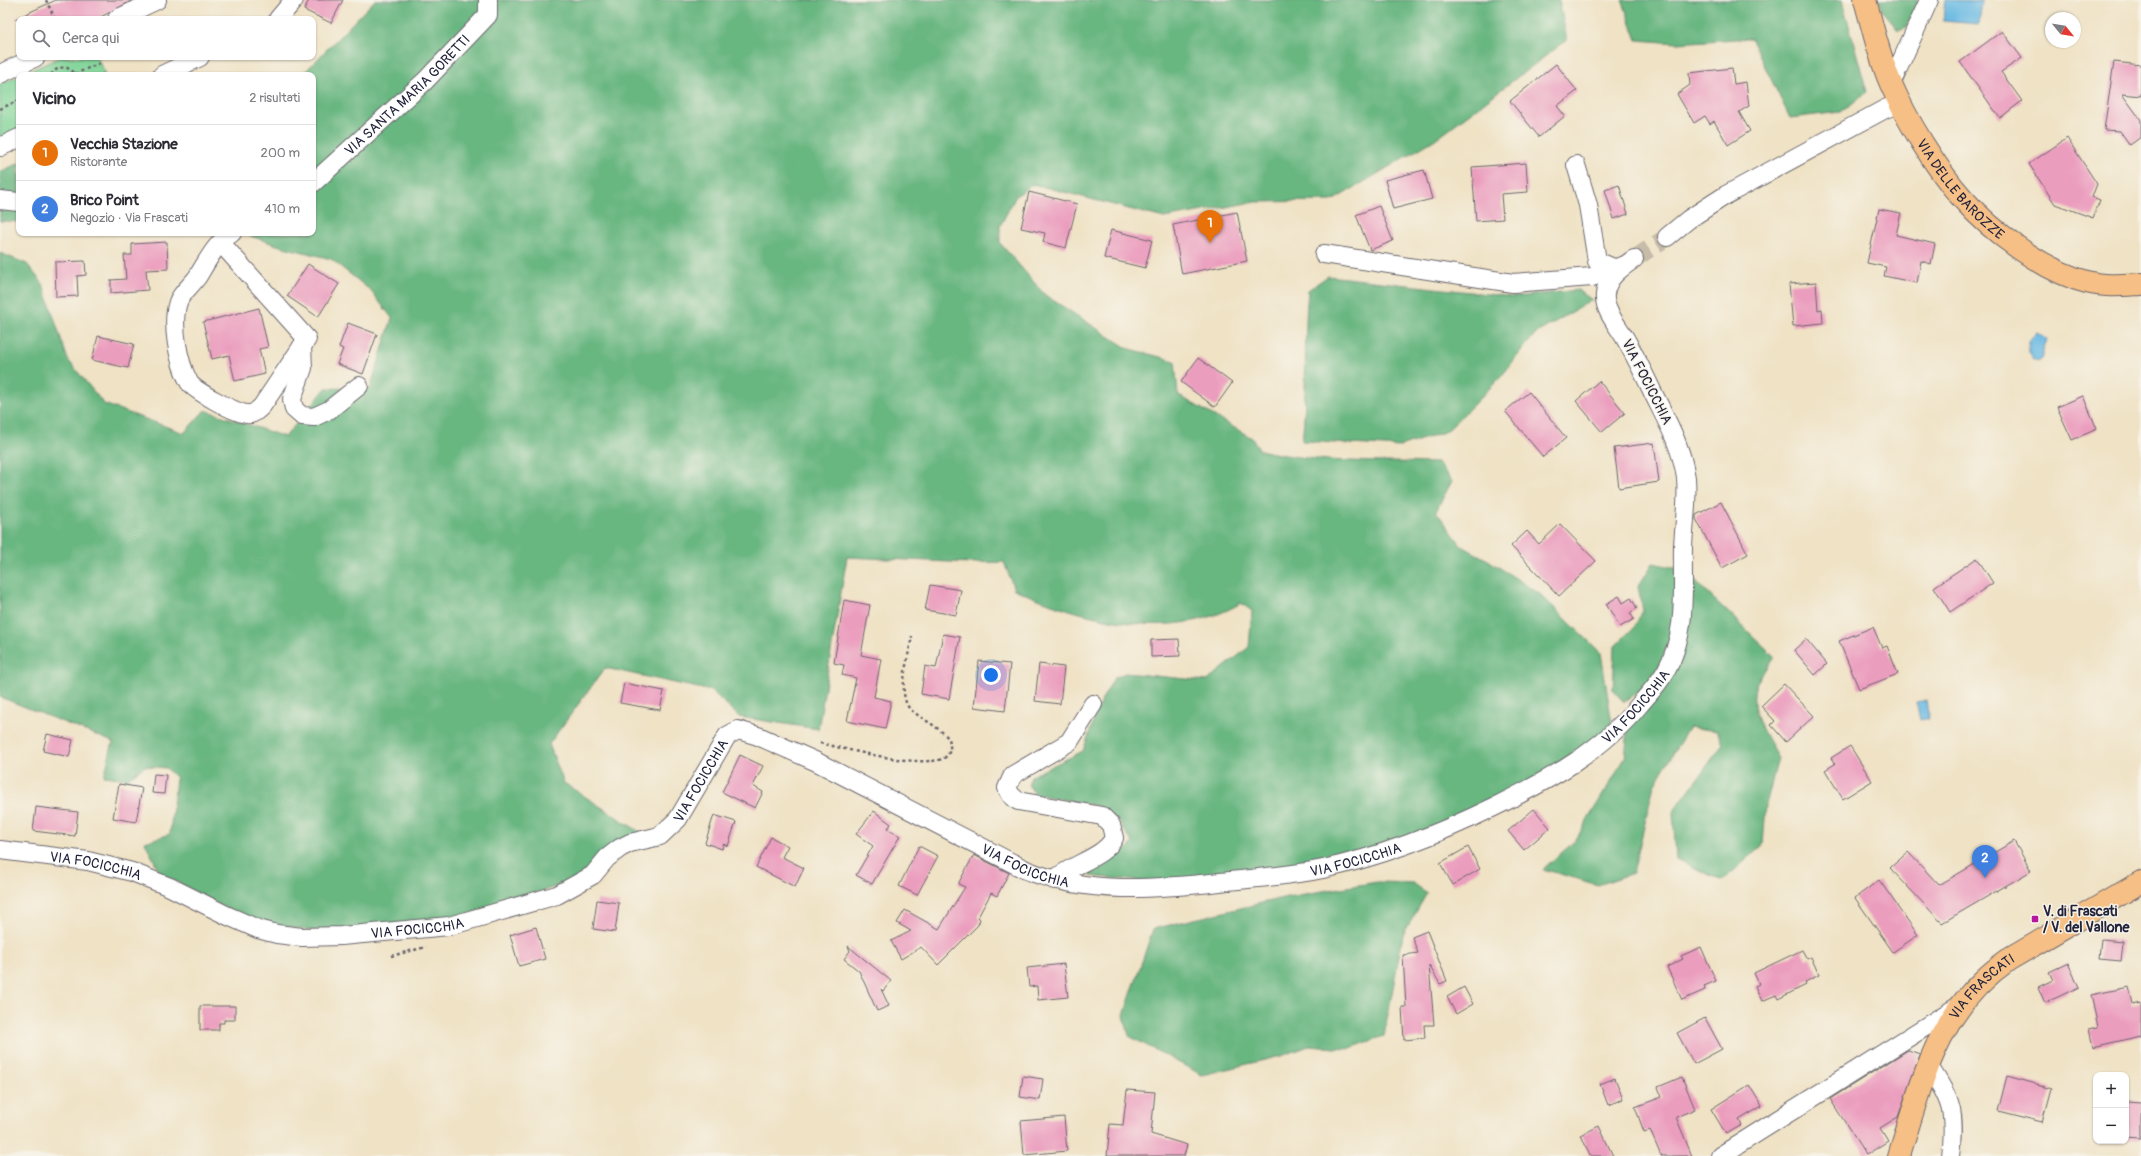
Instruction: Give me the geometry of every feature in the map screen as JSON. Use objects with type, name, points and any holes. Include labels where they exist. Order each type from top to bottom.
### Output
[{"type":"main road","name":"VIA DELLE BAROZZE","points":[[1865,0],[1896,93],[1939,166],[1963,200],[2014,245],[2052,269],[2076,279],[2107,285],[2141,284]]},
{"type":"main road","name":"VIA FRASCATI","points":[[1899,1156],[1928,1065],[1942,1034],[1962,1004],[1989,974],[2008,960],[2141,882]]},
{"type":"street","points":[[122,16],[157,0]]},
{"type":"street","points":[[281,16],[294,0]]},
{"type":"street","name":"VIA SANTA MARIA GORETTI","points":[[316,180],[407,99],[488,16],[488,0]]},
{"type":"street","points":[[1667,237],[1689,219],[1726,195],[1885,109],[1896,93],[1929,0]]},
{"type":"street","points":[[0,74],[30,60]]},
{"type":"street","points":[[168,72],[194,60]]},
{"type":"street","points":[[0,147],[16,139]]},
{"type":"street","points":[[1576,165],[1588,205],[1597,261],[1625,264]]},
{"type":"street","points":[[0,200],[16,202]]},
{"type":"street","points":[[227,238],[307,339],[262,406],[253,413],[248,414],[200,392],[189,383],[178,352],[176,310],[179,300],[192,286],[208,259],[227,238]]},
{"type":"street","points":[[1324,254],[1513,283],[1592,277],[1625,264]]},
{"type":"street","name":"VIA FOCICCHIA","points":[[0,850],[88,861],[132,872],[160,882],[211,908],[258,929],[286,936],[351,936],[449,926],[557,895],[593,875],[607,858],[620,848],[630,843],[660,836],[678,820],[727,736],[738,730],[758,736],[817,762],[1012,863],[1054,880],[1086,887],[1177,887],[1293,874],[1361,860],[1443,831],[1548,780],[1587,755],[1629,718],[1661,680],[1670,664],[1678,642],[1683,605],[1683,545],[1686,504],[1684,465],[1676,440],[1605,300],[1608,283],[1625,264]]},
{"type":"street","points":[[302,346],[303,368],[292,399],[294,409],[302,416],[314,417],[329,410],[359,386]]},
{"type":"street","points":[[1054,880],[1064,870],[1104,851],[1111,844],[1114,838],[1111,825],[1102,816],[1080,810],[1018,801],[1011,795],[1007,788],[1013,775],[1068,742],[1093,704]]},
{"type":"street","points":[[1720,1156],[1962,1004]]},
{"type":"street","points":[[1928,1065],[1947,1094],[1952,1110],[1953,1130],[1951,1156]]},
{"type":"path","points":[[46,0],[54,16]]},
{"type":"path","points":[[82,72],[100,63]]},
{"type":"path","points":[[54,72],[56,69],[65,67],[72,72]]},
{"type":"path","points":[[0,109],[16,101]]},
{"type":"path","points":[[817,742],[897,759],[924,761],[944,758],[948,754],[951,746],[949,739],[912,710],[904,700],[903,691],[912,636]]},
{"type":"green space","points":[[375,0],[1559,0],[1567,40],[1434,140],[1332,201],[1254,202],[1164,218],[1033,184],[1016,196],[1000,226],[1000,243],[1045,295],[1127,348],[1175,361],[1178,395],[1252,438],[1260,450],[1304,458],[1326,460],[1438,463],[1452,481],[1436,511],[1462,546],[1488,560],[1541,595],[1601,653],[1612,724],[1578,756],[1448,821],[1386,846],[1281,869],[1148,882],[1090,876],[1092,867],[1127,849],[1133,843],[1117,820],[1097,806],[1035,794],[1028,785],[1031,776],[1083,751],[1100,703],[1114,678],[1125,673],[1207,681],[1249,647],[1252,611],[1241,603],[1214,615],[1186,622],[1157,624],[1127,623],[1068,610],[1014,589],[1004,562],[970,563],[847,557],[818,729],[739,717],[712,691],[605,668],[549,744],[564,783],[646,836],[584,877],[517,900],[444,921],[324,933],[247,920],[160,873],[145,842],[170,834],[176,778],[166,768],[145,766],[127,779],[104,776],[113,742],[0,697],[0,253],[27,264],[43,284],[68,360],[104,404],[184,433],[205,410],[285,437],[326,388],[370,389],[392,318],[370,290],[331,259],[280,246],[251,236],[316,236],[316,72],[305,72]]},
{"type":"green space","points":[[1622,0],[1842,0],[1867,92],[1841,112],[1790,118],[1751,38],[1677,43],[1637,40]]},
{"type":"green space","points":[[1879,0],[1918,0],[1907,27],[1898,30],[1882,11]]},
{"type":"green space","points":[[54,60],[98,60],[104,72],[27,72]]},
{"type":"green space","points":[[16,77],[16,130],[0,138],[0,84]]},
{"type":"green space","points":[[16,164],[16,222],[0,221],[0,172]]},
{"type":"green space","points":[[1328,276],[1514,297],[1578,290],[1592,300],[1535,334],[1500,378],[1447,431],[1400,447],[1302,441],[1305,403],[1308,290]]},
{"type":"green space","points":[[1653,563],[1676,568],[1676,621],[1662,660],[1647,686],[1624,702],[1613,690],[1615,646],[1635,626],[1643,610],[1638,587]]},
{"type":"green space","points":[[1695,581],[1774,656],[1759,679],[1754,694],[1754,703],[1758,719],[1778,758],[1766,805],[1763,845],[1722,881],[1676,859],[1673,812],[1723,744],[1717,731],[1689,727],[1654,785],[1633,873],[1598,885],[1543,869],[1575,841],[1625,758],[1628,730],[1679,660]]},
{"type":"green space","points":[[1377,882],[1413,883],[1427,893],[1403,935],[1384,1036],[1348,1049],[1309,1046],[1281,1056],[1202,1075],[1129,1036],[1124,1015],[1153,929],[1287,897]]},
{"type":"water","points":[[1945,0],[1982,1],[1979,24],[1943,21]]},
{"type":"water","points":[[2037,333],[2047,339],[2043,348],[2043,357],[2038,361],[2032,358],[2028,347],[2029,341]]},
{"type":"water","points":[[1926,700],[1929,718],[1920,720],[1916,702]]},
{"type":"building","points":[[56,0],[133,0],[103,16],[21,16]]},
{"type":"building","points":[[309,0],[343,0],[331,23],[304,10]]},
{"type":"building","points":[[2002,31],[2022,58],[2001,72],[2022,101],[2000,118],[1960,62]]},
{"type":"building","points":[[2114,62],[2141,65],[2141,96],[2122,94],[2141,120],[2141,137],[2130,145],[2120,131],[2104,130]]},
{"type":"building","points":[[1556,64],[1577,91],[1557,106],[1565,116],[1539,137],[1510,101]]},
{"type":"building","points":[[1732,68],[1734,84],[1746,82],[1749,106],[1739,112],[1750,131],[1728,145],[1714,121],[1710,124],[1705,116],[1694,123],[1677,94],[1690,85],[1689,73]]},
{"type":"building","points":[[2067,138],[2097,184],[2092,197],[2100,200],[2093,218],[2055,204],[2029,164]]},
{"type":"building","points":[[1526,163],[1528,192],[1501,194],[1503,219],[1476,221],[1472,167]]},
{"type":"building","points":[[1424,170],[1432,199],[1393,209],[1385,180]]},
{"type":"building","points":[[1619,185],[1628,214],[1614,219],[1605,190]]},
{"type":"building","points":[[1029,192],[1077,204],[1066,248],[1043,242],[1045,233],[1021,228]]},
{"type":"building","points":[[1379,206],[1393,241],[1370,250],[1356,215]]},
{"type":"building","points":[[1879,209],[1901,213],[1896,235],[1935,244],[1931,264],[1921,261],[1917,283],[1884,276],[1886,267],[1867,263]]},
{"type":"building","points":[[1237,212],[1247,261],[1182,274],[1173,225]]},
{"type":"building","points":[[1111,230],[1152,240],[1145,268],[1104,258]]},
{"type":"building","points":[[167,242],[168,269],[146,270],[148,290],[111,293],[111,280],[126,279],[124,255],[132,255],[132,244]]},
{"type":"building","points":[[85,261],[86,275],[77,276],[78,296],[56,297],[55,262]]},
{"type":"building","points":[[308,264],[339,284],[318,317],[287,296]]},
{"type":"building","points":[[1816,282],[1818,310],[1822,309],[1823,323],[1793,326],[1789,284]]},
{"type":"building","points":[[259,308],[268,347],[259,349],[265,374],[235,381],[229,355],[212,359],[203,322]]},
{"type":"building","points":[[348,323],[377,334],[363,374],[337,364],[343,349],[339,347]]},
{"type":"building","points":[[98,336],[134,344],[128,368],[92,360]]},
{"type":"building","points":[[1198,358],[1232,383],[1215,407],[1181,382]]},
{"type":"building","points":[[1599,381],[1625,413],[1602,432],[1576,401]]},
{"type":"building","points":[[1529,392],[1566,438],[1543,457],[1505,411]]},
{"type":"building","points":[[2083,396],[2097,429],[2072,440],[2057,407]]},
{"type":"building","points":[[1654,443],[1659,482],[1619,488],[1614,448]]},
{"type":"building","points":[[1721,502],[1748,554],[1722,568],[1696,519],[1696,515]]},
{"type":"building","points":[[1560,524],[1596,561],[1559,596],[1511,546],[1527,531],[1539,544]]},
{"type":"building","points":[[1977,558],[1993,583],[1950,612],[1934,587]]},
{"type":"building","points":[[930,585],[961,590],[956,615],[925,610]]},
{"type":"building","points":[[1619,596],[1623,603],[1631,598],[1637,608],[1630,613],[1634,619],[1620,627],[1606,604]]},
{"type":"building","points":[[844,600],[870,605],[861,655],[881,659],[874,697],[891,701],[885,729],[847,721],[856,678],[842,675],[844,665],[834,663]]},
{"type":"building","points":[[1873,627],[1882,648],[1887,646],[1898,674],[1859,689],[1839,641]]},
{"type":"building","points":[[943,634],[960,637],[949,699],[921,694],[925,666],[936,668]]},
{"type":"building","points":[[1179,639],[1180,656],[1151,657],[1151,640]]},
{"type":"building","points":[[1806,639],[1827,664],[1815,675],[1794,650]]},
{"type":"building","points":[[979,661],[1010,664],[1005,711],[974,707]]},
{"type":"building","points":[[1039,664],[1064,667],[1060,704],[1035,701]]},
{"type":"building","points":[[624,683],[664,691],[660,710],[620,703]]},
{"type":"building","points":[[1784,684],[1814,716],[1786,742],[1771,725],[1775,721],[1761,706]]},
{"type":"building","points":[[47,734],[73,740],[69,757],[43,751]]},
{"type":"building","points":[[1850,746],[1872,781],[1843,799],[1825,770],[1835,764],[1831,758]]},
{"type":"building","points":[[740,755],[763,766],[753,786],[763,792],[755,808],[722,792]]},
{"type":"building","points":[[154,774],[166,775],[164,794],[152,793]]},
{"type":"building","points":[[119,784],[142,788],[136,822],[113,818]]},
{"type":"building","points":[[36,807],[78,812],[75,836],[33,831]]},
{"type":"building","points":[[1534,809],[1550,828],[1524,850],[1508,831]]},
{"type":"building","points":[[874,811],[891,824],[887,829],[900,836],[872,884],[856,875],[873,846],[856,834]]},
{"type":"building","points":[[714,815],[736,822],[728,846],[723,844],[722,849],[705,843]]},
{"type":"building","points":[[771,837],[788,846],[782,857],[804,868],[795,887],[756,867]]},
{"type":"building","points":[[2014,841],[2031,871],[1942,923],[1890,868],[1908,852],[1939,885]]},
{"type":"building","points":[[919,846],[938,856],[917,895],[899,886]]},
{"type":"building","points":[[1468,847],[1480,869],[1453,885],[1440,863]]},
{"type":"building","points":[[974,855],[1009,873],[997,896],[991,893],[978,917],[980,919],[978,925],[938,965],[921,947],[901,959],[891,941],[911,931],[897,923],[905,910],[939,929],[965,887],[958,884]]},
{"type":"building","points":[[1879,880],[1918,935],[1893,952],[1855,898]]},
{"type":"building","points":[[597,900],[619,903],[615,932],[593,929]]},
{"type":"building","points":[[536,927],[545,959],[519,966],[510,935]]},
{"type":"building","points":[[1427,931],[1447,981],[1440,984],[1429,965],[1434,1025],[1424,1025],[1425,1038],[1404,1040],[1402,1007],[1406,1007],[1403,955],[1418,953],[1412,937]]},
{"type":"building","points":[[2101,939],[2123,941],[2121,961],[2099,959]]},
{"type":"building","points":[[848,946],[891,981],[883,991],[881,989],[889,1006],[877,1011],[859,971],[844,959],[850,951]]},
{"type":"building","points":[[1701,947],[1716,981],[1704,986],[1705,990],[1682,1000],[1667,967],[1683,959],[1681,956]]},
{"type":"building","points":[[1802,950],[1807,959],[1811,957],[1819,975],[1805,982],[1806,985],[1778,999],[1776,995],[1762,1001],[1755,986],[1759,984],[1754,973]]},
{"type":"building","points":[[2068,963],[2079,987],[2045,1003],[2038,987],[2053,980],[2049,972]]},
{"type":"building","points":[[1064,964],[1068,997],[1038,1000],[1037,986],[1029,987],[1027,968]]},
{"type":"building","points":[[1464,987],[1473,1004],[1456,1014],[1447,997]]},
{"type":"building","points":[[2129,987],[2133,1005],[2141,1003],[2141,1036],[2093,1047],[2089,1029],[2098,1027],[2091,995]]},
{"type":"building","points":[[200,1006],[235,1006],[235,1020],[224,1020],[224,1023],[219,1023],[219,1030],[200,1030]]},
{"type":"building","points":[[1705,1018],[1722,1049],[1694,1064],[1677,1033]]},
{"type":"building","points":[[1908,1050],[1920,1054],[1898,1117],[1880,1128],[1888,1141],[1866,1155],[1830,1099]]},
{"type":"building","points":[[1023,1076],[1043,1079],[1040,1100],[1020,1097]]},
{"type":"building","points":[[2007,1076],[2051,1088],[2042,1122],[1998,1111]]},
{"type":"building","points":[[1682,1077],[1695,1109],[1676,1117],[1692,1156],[1661,1156],[1650,1130],[1644,1132],[1635,1107],[1662,1097],[1658,1087]]},
{"type":"building","points":[[1615,1078],[1623,1099],[1608,1105],[1600,1084]]},
{"type":"building","points":[[1749,1085],[1762,1106],[1739,1120],[1742,1125],[1726,1134],[1711,1109]]},
{"type":"building","points":[[1127,1090],[1155,1092],[1151,1134],[1187,1145],[1184,1156],[1107,1156],[1110,1124],[1123,1125]]},
{"type":"building","points":[[2129,1101],[2141,1102],[2141,1139],[2129,1138]]},
{"type":"building","points":[[1064,1117],[1067,1151],[1024,1155],[1021,1121]]},
{"type":"building","points":[[1599,1126],[1613,1156],[1590,1156],[1581,1135]]},
{"type":"tunnel","points":[[1634,259],[1667,237]]},
{"type":"place","name":"Vecchia Stazione","points":[[1210,243]]},
{"type":"place","name":"Brico Point","points":[[1985,878]]},
{"type":"place","name":"V. di Frascati / V. del Vallone","points":[[2035,919]]}]
